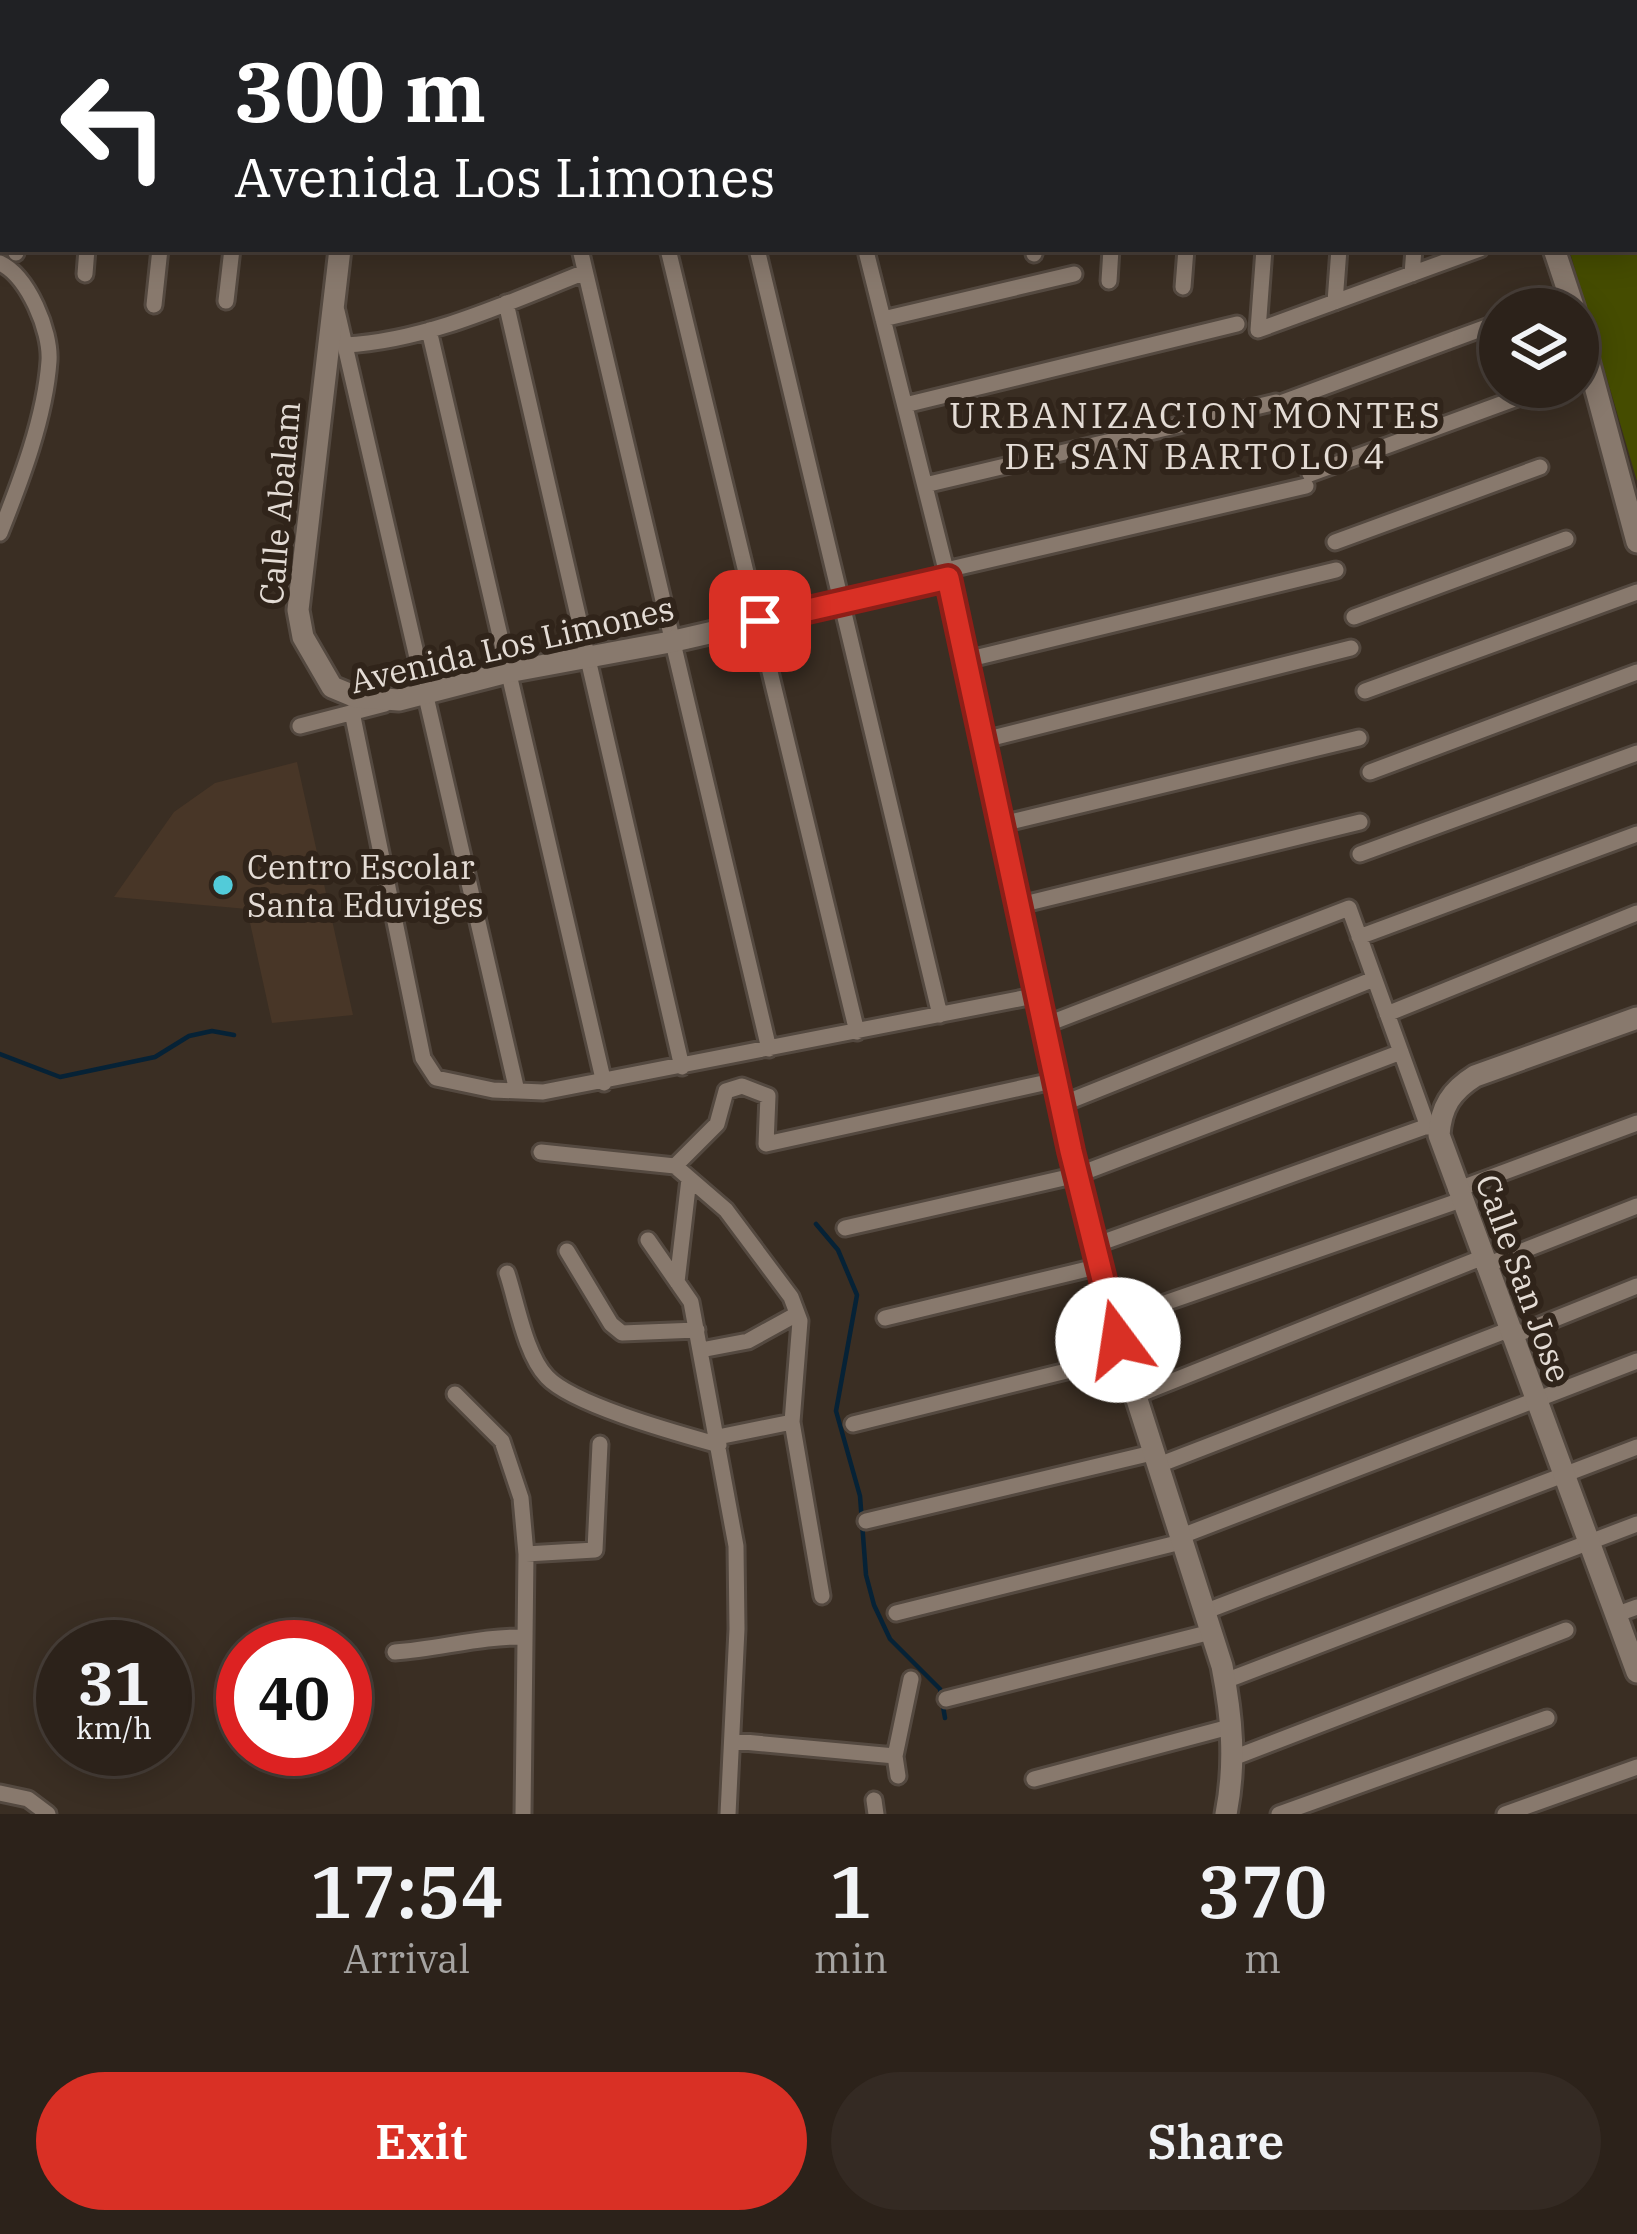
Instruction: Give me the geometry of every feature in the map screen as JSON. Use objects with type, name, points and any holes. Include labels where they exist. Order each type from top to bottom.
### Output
[{"type":"street","points":[[85,274],[87,252]]},
{"type":"street","points":[[154,305],[160,252]]},
{"type":"street","points":[[226,301],[232,252]]},
{"type":"street","name":"Calle Abalam","points":[[340,252],[298,610],[303,638],[332,687],[356,697],[399,700]]},
{"type":"street","points":[[581,252],[769,1049]]},
{"type":"street","points":[[669,252],[857,1032]]},
{"type":"street","points":[[758,252],[940,1015]]},
{"type":"street","points":[[1109,281],[1111,252]]},
{"type":"street","points":[[1183,287],[1186,252]]},
{"type":"street","points":[[1264,252],[1258,330],[1472,252]]},
{"type":"street","points":[[1335,302],[1339,252]]},
{"type":"street","points":[[1412,274],[1414,252]]},
{"type":"street","points":[[1555,252],[1567,288]]},
{"type":"street","points":[[867,255],[947,573],[1061,1104],[1113,1321],[1225,1681],[1233,1726],[1226,1814]]},
{"type":"street","points":[[0,263],[10,268],[30,295],[50,357],[23,474],[0,533]]},
{"type":"street","points":[[345,345],[374,344],[429,330],[585,272]]},
{"type":"street","points":[[883,319],[1075,274]]},
{"type":"street","points":[[334,296],[517,1091]]},
{"type":"street","points":[[506,303],[682,1067]]},
{"type":"street","points":[[904,405],[1238,324]]},
{"type":"street","points":[[429,330],[604,1083]]},
{"type":"street","points":[[925,485],[1280,402],[1479,330]]},
{"type":"street","points":[[947,573],[1308,480],[1493,408]]},
{"type":"street","points":[[1596,408],[1637,542]]},
{"type":"street","points":[[1335,542],[1540,467]]},
{"type":"street","points":[[1354,617],[1566,539]]},
{"type":"street","points":[[966,661],[1336,570]]},
{"type":"street","name":"Avenida Los Limones","points":[[300,726],[508,672],[670,642],[947,573]]},
{"type":"street","points":[[1365,691],[1637,592]]},
{"type":"street","points":[[983,740],[1352,648]]},
{"type":"street","points":[[1370,772],[1637,672]]},
{"type":"street","points":[[352,712],[424,1058],[436,1078],[543,1092],[1039,995]]},
{"type":"street","points":[[1002,824],[1359,738]]},
{"type":"street","points":[[1360,854],[1637,753]]},
{"type":"street","points":[[1020,905],[1360,822]]},
{"type":"street","points":[[1359,937],[1637,834]]},
{"type":"street","points":[[1046,1025],[1349,908],[1401,1052],[1434,1124]]},
{"type":"street","points":[[1387,1014],[1637,913]]},
{"type":"street","points":[[1061,1104],[1374,979]]},
{"type":"street","points":[[885,1318],[1097,1256],[1434,1124],[1456,1088],[1475,1076],[1637,1018]]},
{"type":"street","points":[[845,1228],[1077,1175],[1401,1052]]},
{"type":"street","points":[[676,1166],[717,1124],[726,1091],[742,1087],[768,1096],[766,1144],[1057,1081]]},
{"type":"street","points":[[1113,1321],[1458,1195],[1637,1123]]},
{"type":"street","name":"Calle San Jose","points":[[1434,1124],[1637,1672]]},
{"type":"street","points":[[542,1152],[676,1166],[726,1210],[791,1297],[800,1339],[792,1422],[822,1596]]},
{"type":"street","points":[[677,1282],[689,1179]]},
{"type":"street","points":[[1135,1396],[1637,1206]]},
{"type":"street","points":[[648,1240],[691,1302],[736,1546],[734,1741],[728,1814]]},
{"type":"street","points":[[567,1251],[611,1324],[622,1333],[697,1330]]},
{"type":"street","points":[[507,1273],[546,1376],[562,1388],[662,1429],[718,1441],[792,1422]]},
{"type":"street","points":[[866,1521],[1154,1459],[1637,1286]]},
{"type":"street","points":[[701,1350],[748,1341],[797,1314]]},
{"type":"street","points":[[853,1424],[1123,1357]]},
{"type":"street","points":[[896,1613],[1180,1539],[1637,1361]]},
{"type":"street","points":[[455,1394],[502,1441],[521,1498],[526,1554],[523,1814]]},
{"type":"street","points":[[526,1554],[595,1550],[600,1444]]},
{"type":"street","points":[[946,1699],[1207,1623],[1637,1447]]},
{"type":"street","points":[[1225,1681],[1637,1524]]},
{"type":"street","points":[[1615,1616],[1637,1607]]},
{"type":"street","points":[[1232,1758],[1566,1630]]},
{"type":"street","points":[[395,1652],[525,1636]]},
{"type":"street","points":[[898,1776],[895,1756],[911,1679]]},
{"type":"street","points":[[1279,1814],[1547,1718]]},
{"type":"street","points":[[1034,1779],[1233,1726]]},
{"type":"street","points":[[734,1741],[895,1756]]},
{"type":"street","points":[[1504,1814],[1637,1767]]},
{"type":"street","points":[[0,1792],[28,1799],[47,1814]]},
{"type":"shaded area","name":"Centro Escolar Santa Eduviges","points":[[297,762],[353,1015],[272,1023],[247,909],[114,897],[174,812],[215,783]]},
{"type":"green space","points":[[1570,252],[1637,252],[1637,481],[1599,351],[1599,288],[1580,288]]},
{"type":"waterway","points":[[0,1054],[60,1077],[155,1057],[189,1036],[212,1031],[234,1035]]},
{"type":"waterway","points":[[816,1224],[838,1250],[857,1295],[836,1411],[860,1496],[866,1575],[890,1639],[940,1689],[945,1718]]},
{"type":"place","name":"Centro Escolar Santa Eduviges","points":[[223,885]]},
{"type":"district","name":"URBANIZACION MONTES DE SAN BARTOLO 4","points":[[1196,434]]},
{"type":"route","points":[[760,621],[948,578],[1071,1151],[1118,1340]]}]
